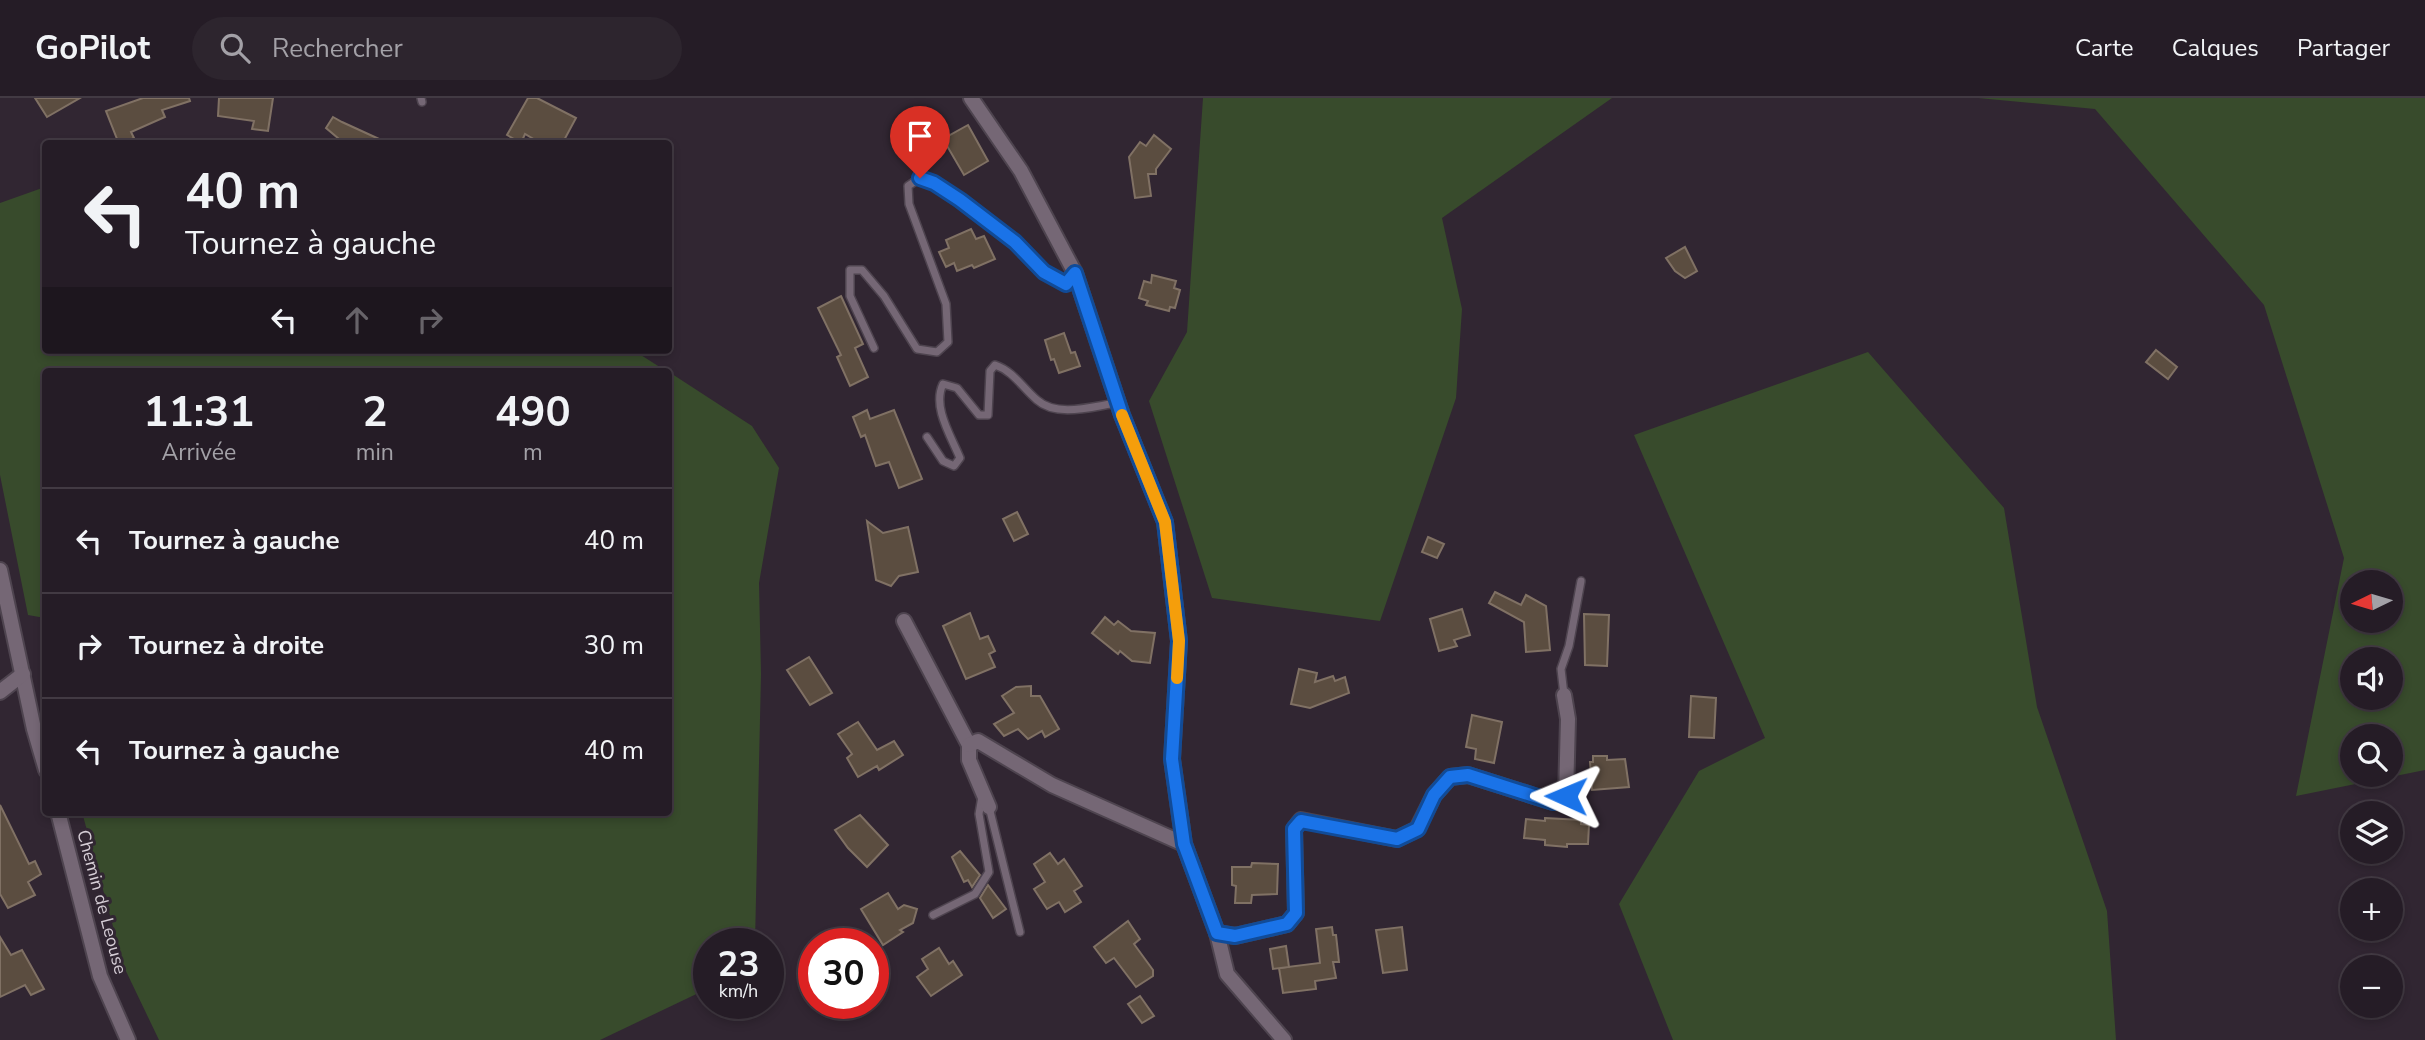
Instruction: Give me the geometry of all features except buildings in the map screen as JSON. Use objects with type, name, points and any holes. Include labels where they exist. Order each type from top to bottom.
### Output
[{"type":"street","points":[[971,98],[1021,171],[1075,273],[1117,403],[1165,522],[1179,641],[1172,759],[1184,844],[1217,933],[1227,974],[1284,1040]]},
{"type":"street","points":[[0,570],[42,756]]},
{"type":"street","points":[[904,621],[969,745],[969,761],[986,800]]},
{"type":"street","points":[[0,692],[23,674]]},
{"type":"street","points":[[1217,933],[1235,936],[1287,924],[1296,913],[1294,829],[1301,821],[1397,839],[1418,829],[1434,795],[1450,777],[1468,775],[1553,802],[1566,796],[1568,719],[1564,695]]},
{"type":"street","points":[[969,745],[978,741],[1052,785],[1184,844]]},
{"type":"street","name":"Chemin de Leouse","points":[[59,816],[100,976],[128,1040]]},
{"type":"lane","points":[[874,348],[850,296],[850,270],[862,270],[884,296],[917,349],[937,352],[948,342],[946,304],[909,204],[908,187],[920,178],[934,183],[960,200],[1015,242],[1044,272],[1066,284],[1075,273]]},
{"type":"lane","points":[[927,437],[943,461],[954,466],[960,458],[941,412],[939,394],[943,384],[957,388],[979,415],[988,415],[990,371],[995,365],[1006,369],[1038,402],[1048,407],[1071,410],[1117,403]]},
{"type":"lane","points":[[1564,695],[1561,669],[1569,646],[1581,581]]},
{"type":"lane","points":[[933,915],[975,894],[989,872],[979,814],[986,800]]},
{"type":"lane","points":[[986,800],[1020,932]]},
{"type":"green space","points":[[1203,98],[1612,98],[1442,218],[1462,309],[1456,398],[1380,621],[1212,598],[1149,401],[1187,332]]},
{"type":"green space","points":[[1978,98],[2425,98],[2425,770],[2403,774],[2403,724],[2340,724],[2341,787],[2296,796],[2340,578],[2340,634],[2403,634],[2403,570],[2342,570],[2344,558],[2264,305],[2095,109]]},
{"type":"green space","points":[[42,188],[42,354],[639,354],[661,368],[42,368],[42,617],[28,615],[0,475],[0,203]]},
{"type":"green space","points":[[1868,352],[2004,508],[2037,707],[2107,911],[2116,1040],[1673,1040],[1619,904],[1699,771],[1765,738],[1634,435]]},
{"type":"green space","points":[[672,374],[752,426],[779,468],[759,583],[761,674],[755,928],[693,928],[693,996],[600,1040],[159,1040],[124,967],[83,816],[672,816]]},
{"type":"slow traffic","points":[[1122,415],[1165,522],[1179,641],[1177,678]]},
{"type":"route","points":[[920,178],[934,183],[960,200],[1015,242],[1044,272],[1066,284],[1075,273],[1122,415],[1165,522],[1179,641],[1172,759],[1184,844],[1217,933],[1235,936],[1287,924],[1296,913],[1294,829],[1301,821],[1397,839],[1418,829],[1434,795],[1450,777],[1468,775],[1553,802],[1566,796]]}]
